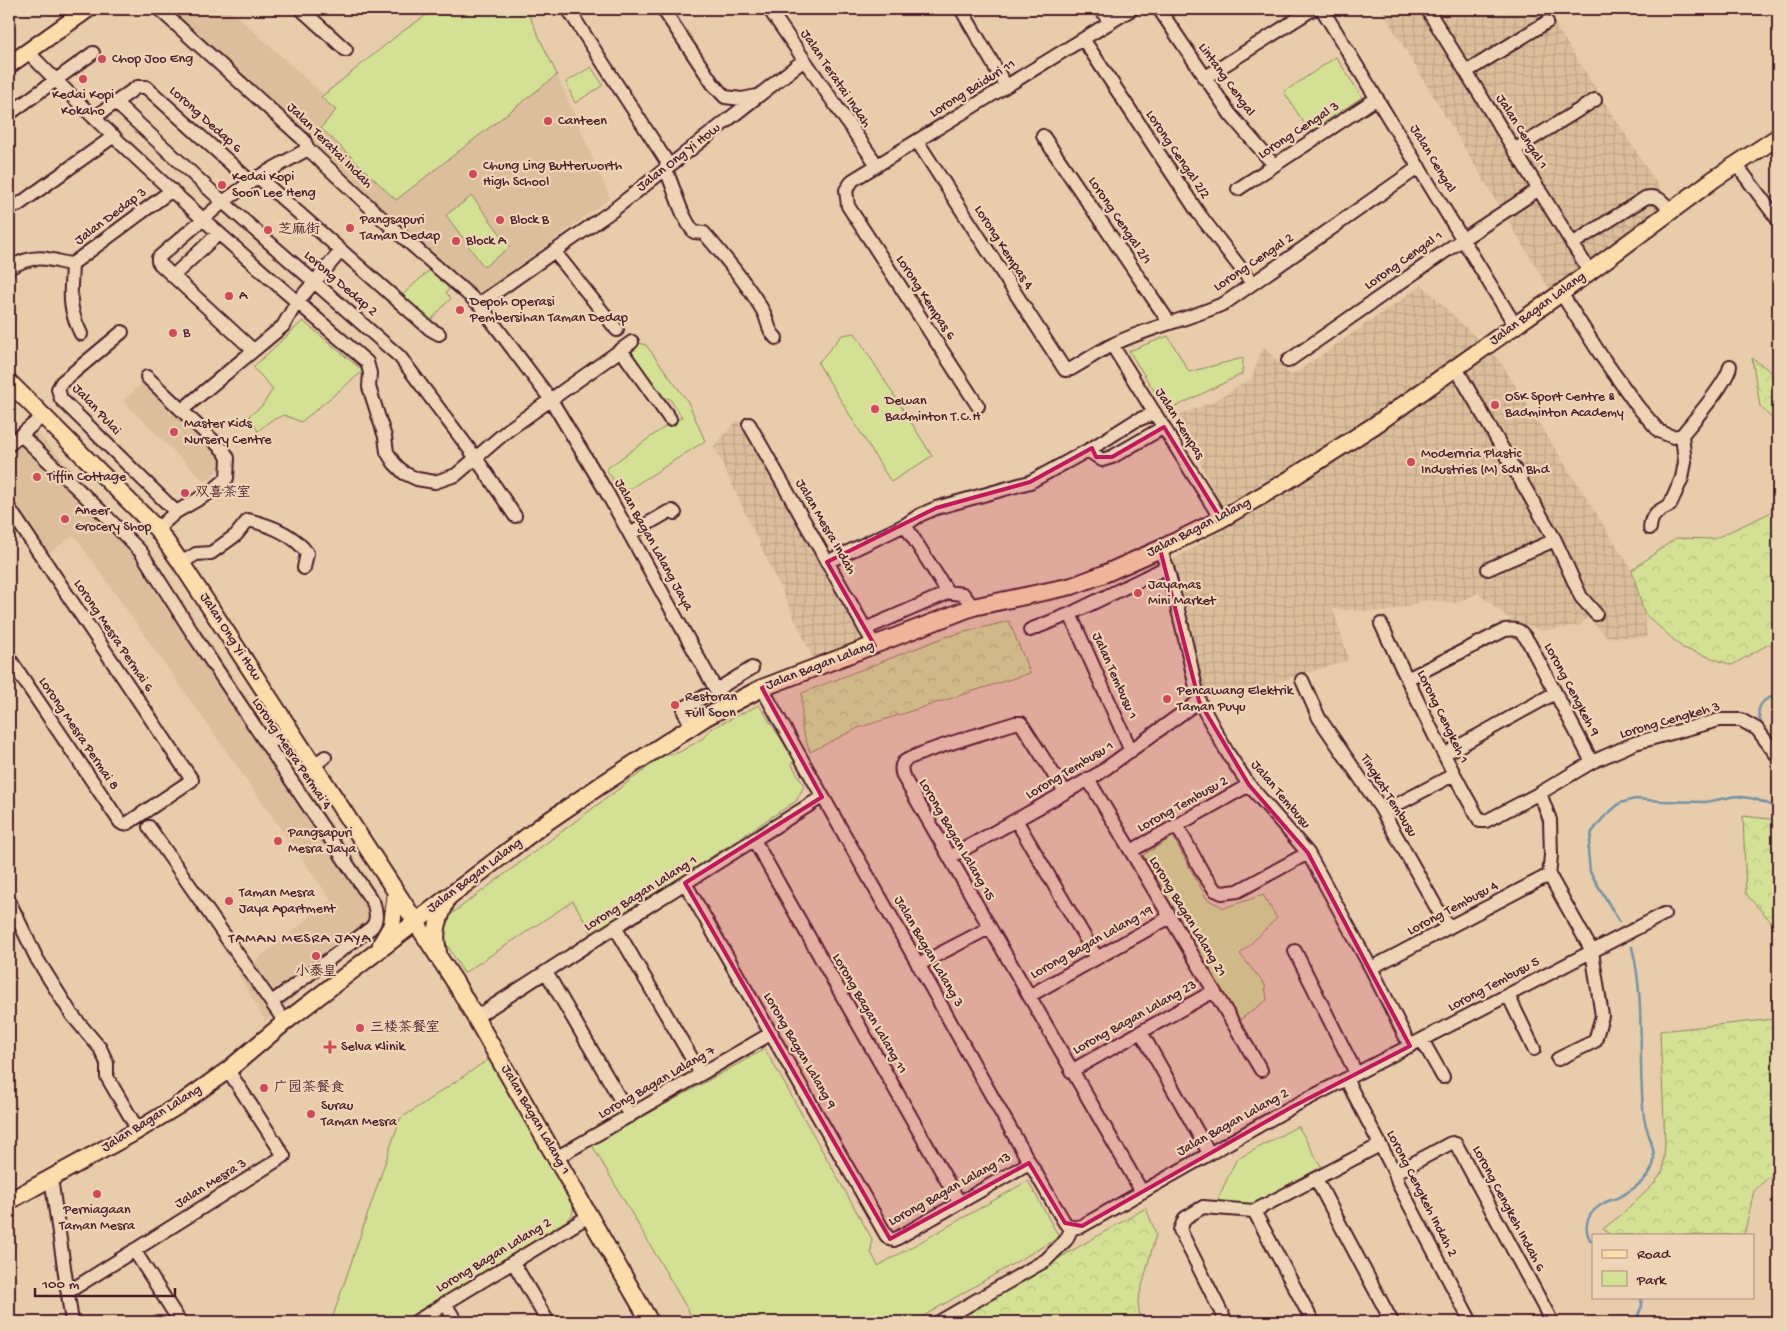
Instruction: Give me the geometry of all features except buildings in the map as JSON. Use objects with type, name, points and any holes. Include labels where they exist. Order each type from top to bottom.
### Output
[{"type":"main road","points":[[9,66],[88,9]]},
{"type":"main road","name":"Jalan Bagan Lalang","points":[[9,1201],[138,1130],[179,1105],[228,1070],[285,1022],[541,826],[601,785],[725,706],[756,690],[973,607],[1072,586],[1104,574],[1160,550],[1221,519],[1287,481],[1348,442],[1456,368],[1736,164],[1778,136]]},
{"type":"main road","name":"Jalan Ong Yi How","points":[[9,382],[157,528],[290,729],[319,761],[396,892],[416,921]]},
{"type":"main road","points":[[370,957],[385,938],[392,924],[396,892]]},
{"type":"main road","points":[[440,959],[435,933],[448,897]]},
{"type":"main road","name":"Jalan Bagan Lalang 1","points":[[416,921],[476,1017],[650,1322]]},
{"type":"street","name":"Jalan Teratai Indah","points":[[159,9],[304,140],[308,149],[387,223],[479,304],[551,400]]},
{"type":"street","points":[[301,9],[346,50]]},
{"type":"street","points":[[568,9],[668,167],[687,223],[694,232],[704,233],[714,244],[764,313],[769,331],[776,338]]},
{"type":"street","points":[[663,9],[713,84],[726,97],[742,99],[758,95]]},
{"type":"street","name":"Jalan Teratai Indah","points":[[769,9],[877,165]]},
{"type":"street","points":[[961,9],[1006,86]]},
{"type":"street","points":[[1101,9],[1110,22]]},
{"type":"street","name":"Lorong Baiduri 11","points":[[848,206],[846,190],[853,180],[1132,9]]},
{"type":"street","name":"Lintang Cengal","points":[[1159,9],[1230,114],[1274,165]]},
{"type":"street","points":[[1204,78],[1313,9]]},
{"type":"street","name":"Jalan Cengal","points":[[1322,9],[1516,325]]},
{"type":"street","name":"Jalan Cengal 1","points":[[1427,9],[1590,272]]},
{"type":"street","points":[[1466,72],[1547,22]]},
{"type":"street","name":"Lorong Cengal 2/2","points":[[1083,39],[1199,214],[1252,283]]},
{"type":"street","points":[[28,52],[94,118],[218,234],[367,362],[370,373],[369,387],[385,437],[387,452],[404,473],[417,479],[435,482],[456,475],[508,430],[632,342]]},
{"type":"street","points":[[9,114],[93,53]]},
{"type":"street","name":"Jalan Ong Yi How","points":[[479,304],[612,211],[804,60]]},
{"type":"street","name":"Lorong Dedap 6","points":[[116,103],[137,87],[146,88],[341,251],[430,329],[439,334]]},
{"type":"street","name":"Lorong Cengal 3","points":[[1238,189],[1377,98]]},
{"type":"street","points":[[1514,150],[1595,100]]},
{"type":"street","points":[[94,118],[116,103]]},
{"type":"street","name":"Lorong Dedap 2","points":[[116,103],[223,202],[400,357],[476,458],[515,516]]},
{"type":"street","points":[[18,205],[114,136]]},
{"type":"street","name":"Lorong Cengal 2/1","points":[[1044,136],[1169,322]]},
{"type":"street","name":"Lorong Kempas 4","points":[[917,141],[1065,370]]},
{"type":"street","points":[[253,350],[158,261],[158,258],[223,202],[254,179],[308,149]]},
{"type":"street","points":[[1736,164],[1778,220]]},
{"type":"street","name":"Lorong Cengal 2","points":[[1065,370],[1071,369],[1112,345],[1169,322],[1203,313],[1225,303],[1419,168]]},
{"type":"street","name":"Lorong Cengal 1","points":[[1288,361],[1463,239],[1539,189]]},
{"type":"street","name":"Jalan Dedap 3","points":[[9,268],[15,264],[38,258],[72,264],[172,190]]},
{"type":"street","points":[[1572,244],[1645,198],[1657,197],[1672,211]]},
{"type":"street","name":"Lorong Kempas 6","points":[[848,206],[978,406]]},
{"type":"street","points":[[174,276],[218,234]]},
{"type":"street","points":[[182,410],[283,326],[297,302],[341,251]]},
{"type":"street","points":[[554,251],[617,330]]},
{"type":"street","points":[[72,264],[70,303],[73,318],[81,334]]},
{"type":"street","points":[[1561,293],[1602,357],[1638,407],[1659,431],[1673,437],[1682,435],[1722,384],[1729,373],[1730,366]]},
{"type":"street","name":"Jalan Pulai","points":[[122,332],[62,382],[58,389],[61,399],[176,512]]},
{"type":"street","name":"Jalan Kempas","points":[[1112,345],[1221,519]]},
{"type":"street","points":[[621,350],[670,419]]},
{"type":"street","points":[[1456,368],[1555,540],[1581,596],[1596,614]]},
{"type":"street","points":[[147,377],[224,451],[228,458],[227,478],[211,492],[176,512],[157,528]]},
{"type":"street","name":"Jalan Bagan Lalang Jaya","points":[[551,400],[630,534],[706,695],[725,706]]},
{"type":"street","points":[[828,562],[936,508],[1030,482],[1092,448],[1135,421],[1155,414]]},
{"type":"street","points":[[9,445],[43,416]]},
{"type":"street","name":"Jalan Mesra Indah","points":[[748,424],[875,646]]},
{"type":"street","points":[[1092,448],[1092,453],[1102,460],[1112,457],[1164,428]]},
{"type":"street","name":"Lorong Mesra Permai 4","points":[[21,435],[141,552],[374,904],[376,924],[272,1002]]},
{"type":"street","points":[[1650,528],[1650,519],[1659,510],[1670,506],[1682,478],[1686,462],[1682,435]]},
{"type":"street","name":"Lorong Mesra Permai 6","points":[[9,508],[192,780],[124,824]]},
{"type":"street","points":[[630,534],[668,512],[672,511],[675,513]]},
{"type":"street","points":[[182,564],[196,554],[212,553],[236,535],[248,520],[263,523],[289,535],[301,544],[307,553],[304,568]]},
{"type":"street","points":[[905,525],[945,588],[945,592]]},
{"type":"street","points":[[1488,569],[1555,540]]},
{"type":"street","name":"Jalan Tembusu","points":[[1160,550],[1167,567],[1199,700],[1227,752],[1249,785],[1308,853],[1371,968],[1410,1046]]},
{"type":"street","name":"Jalan Bagan Lalang","points":[[1030,630],[1070,614],[1167,567]]},
{"type":"street","points":[[865,629],[943,595],[945,592],[963,594],[973,607]]},
{"type":"street","name":"Jalan Tembusu 1","points":[[1070,614],[1131,751]]},
{"type":"street","name":"Lorong Cengkeh 1","points":[[1381,624],[1453,775],[1480,821]]},
{"type":"street","name":"Lorong Cengkeh 9","points":[[1407,679],[1505,630],[1522,632],[1592,762]]},
{"type":"street","name":"Lorong Mesra Permai 8","points":[[9,658],[120,822],[124,824]]},
{"type":"street","points":[[699,722],[706,695],[752,668]]},
{"type":"street","name":"Jalan Bagan Lalang 3","points":[[741,676],[756,690],[822,796],[1029,1163],[1065,1224],[1072,1228]]},
{"type":"street","name":"Tingkat Tembusu","points":[[1302,680],[1319,718],[1383,812],[1448,928]]},
{"type":"street","points":[[1452,750],[1555,693]]},
{"type":"street","name":"Lorong Tembusu 1","points":[[950,857],[1088,779],[1131,751],[1199,700]]},
{"type":"street","name":"Lorong Cengkeh 3","points":[[1480,821],[1486,821],[1540,793],[1592,762],[1635,743],[1719,720],[1741,720],[1757,729],[1778,757]]},
{"type":"street","name":"Lorong Bagan Lalang 15","points":[[1065,792],[1021,723],[1016,723],[907,759],[902,764],[901,772],[1142,1192]]},
{"type":"street","points":[[267,744],[290,729]]},
{"type":"street","points":[[1383,812],[1453,775]]},
{"type":"street","name":"Lorong Bagan Lalang 21","points":[[1088,779],[1261,1070]]},
{"type":"street","name":"Lorong Tembusu 2","points":[[1131,851],[1249,785]]},
{"type":"street","points":[[1540,793],[1550,820],[1551,855],[1549,878],[1552,880],[1592,951],[1602,1016],[1595,1041],[1558,1059]]},
{"type":"street","name":"Lorong Bagan Lalang 1","points":[[476,1017],[615,926],[822,796]]},
{"type":"street","points":[[1016,820],[1097,958]]},
{"type":"street","points":[[1177,826],[1204,875],[1215,890],[1222,893],[1238,891],[1308,853]]},
{"type":"street","points":[[149,827],[285,1022]]},
{"type":"street","name":"Lorong Bagan Lalang 11","points":[[754,840],[959,1202]]},
{"type":"street","name":"Lorong Tembusu 4","points":[[1371,968],[1543,878],[1549,878]]},
{"type":"street","name":"Lorong Bagan Lalang 9","points":[[685,883],[886,1235]]},
{"type":"street","points":[[9,900],[37,959],[72,1015],[100,1048],[107,1063],[107,1077],[138,1130]]},
{"type":"street","name":"Lorong Tembusu 5","points":[[1410,1046],[1664,914]]},
{"type":"street","name":"Lorong Bagan Lalang 19","points":[[1029,996],[1170,917]]},
{"type":"street","points":[[615,926],[701,1074]]},
{"type":"street","points":[[918,965],[989,928]]},
{"type":"street","name":"Lorong Cengkeh Indah 2","points":[[1294,951],[1380,1145],[1396,1173],[1398,1183],[1471,1322]]},
{"type":"street","points":[[546,972],[630,1116]]},
{"type":"street","name":"Lorong Bagan Lalang 23","points":[[1072,1071],[1214,991]]},
{"type":"street","points":[[1508,995],[1534,1049]]},
{"type":"street","points":[[1141,1032],[1209,1153]]},
{"type":"street","name":"Lorong Bagan Lalang 7","points":[[556,1158],[772,1033]]},
{"type":"street","points":[[1422,1040],[1443,1077]]},
{"type":"street","name":"Jalan Bagan Lalang 2","points":[[1072,1228],[1082,1226],[1290,1108],[1410,1046]]},
{"type":"street","name":"Jalan Mesra 3","points":[[68,1292],[284,1156],[228,1070]]},
{"type":"street","name":"Lorong Cengkeh Indah 6","points":[[1396,1173],[1449,1144],[1456,1144],[1552,1322]]},
{"type":"street","points":[[1226,1322],[1180,1230],[1185,1218],[1203,1207],[1254,1211],[1380,1145]]},
{"type":"street","name":"Lorong Bagan Lalang 13","points":[[886,1235],[894,1240],[1029,1163]]},
{"type":"street","points":[[50,1178],[72,1322]]},
{"type":"street","points":[[1316,1179],[1392,1322]]},
{"type":"street","points":[[1254,1211],[1313,1322]]},
{"type":"street","name":"Lorong Bagan Lalang 2","points":[[415,1322],[589,1216]]},
{"type":"street","points":[[939,1322],[1046,1260],[1066,1240],[1072,1228]]},
{"type":"street","points":[[134,1250],[180,1322]]},
{"type":"street","points":[[513,1262],[548,1322]]},
{"type":"street","points":[[445,1303],[456,1322]]},
{"type":"highlighted area","points":[[1164,427],[1221,519],[1160,549],[1199,701],[1249,785],[1308,853],[1410,1046],[1290,1108],[1082,1226],[1065,1223],[1029,1163],[890,1239],[685,883],[822,797],[762,688],[875,646],[827,562],[936,508],[1030,482],[1092,448],[1096,457],[1112,457]]},
{"type":"shaded area","name":"Chung Ling Butterworth High School","points":[[176,9],[229,9],[323,94],[399,34],[435,9],[526,9],[558,77],[610,198],[484,292],[472,290],[402,228],[321,150],[172,14]]},
{"type":"shaded area","points":[[1381,9],[1545,9],[1671,206],[1551,292]]},
{"type":"shaded area","points":[[1422,285],[1499,360],[1632,570],[1644,613],[1647,638],[1608,637],[1587,618],[1581,625],[1543,631],[1511,620],[1478,593],[1457,603],[1427,600],[1385,612],[1333,609],[1349,660],[1255,689],[1204,694],[1187,610],[1171,561],[1229,526],[1199,460],[1185,439],[1186,430],[1178,415],[1213,402],[1252,378],[1263,346],[1291,376]]},
{"type":"shaded area","name":"Master Kids Nursery Centre","points":[[142,383],[227,462],[205,482],[123,401]]},
{"type":"shaded area","points":[[738,420],[862,640],[813,658],[714,446]]},
{"type":"shaded area","points":[[30,426],[149,551],[382,900],[380,930],[265,1021],[239,974],[331,900],[74,535],[49,553],[9,496],[9,443]]},
{"type":"green space","points":[[435,9],[526,9],[557,75],[396,200],[321,128],[336,110],[321,97],[399,34]]},
{"type":"green space","points":[[1336,57],[1362,97],[1310,132],[1284,92]]},
{"type":"green space","points":[[591,67],[603,85],[575,103],[566,82]]},
{"type":"green space","points":[[472,196],[510,247],[484,267],[446,215]]},
{"type":"green space","points":[[431,269],[449,289],[446,293],[451,298],[429,322],[400,297]]},
{"type":"green space","points":[[303,321],[363,371],[301,422],[284,415],[270,421],[258,431],[249,416],[262,406],[273,389],[253,367]]},
{"type":"green space","name":"Dewan Badminton T.C.H","points":[[855,333],[932,456],[891,482],[818,363],[842,335]]},
{"type":"green space","points":[[1168,336],[1189,372],[1243,358],[1242,374],[1167,411],[1129,351]]},
{"type":"green space","points":[[639,343],[646,345],[688,402],[705,441],[623,493],[606,469],[666,426],[682,417],[669,398],[663,401],[631,357],[634,347]]},
{"type":"green space","points":[[1752,358],[1778,377],[1778,425],[1760,406]]},
{"type":"green space","points":[[1778,509],[1778,650],[1769,644],[1732,665],[1683,648],[1644,613],[1632,570],[1676,538],[1714,539]]},
{"type":"green space","points":[[1009,621],[1030,673],[858,728],[810,752],[802,729],[802,693],[945,637]]},
{"type":"green space","points":[[759,705],[795,761],[791,763],[804,786],[796,801],[593,935],[573,901],[464,973],[441,935],[446,918],[663,756],[680,752],[703,738],[711,729]]},
{"type":"green space","points":[[1743,816],[1778,820],[1778,929],[1746,894]]},
{"type":"green space","points":[[1173,837],[1207,899],[1224,908],[1263,895],[1277,918],[1240,954],[1265,985],[1267,1000],[1238,1021],[1143,855]]},
{"type":"green space","points":[[1778,1010],[1778,1168],[1754,1191],[1744,1234],[1610,1234],[1603,1229],[1626,1211],[1654,1184],[1663,1171],[1665,1143],[1660,1031],[1775,1019]]},
{"type":"green space","points":[[765,1049],[872,1239],[871,1252],[878,1266],[1028,1181],[1059,1237],[913,1322],[695,1322],[592,1145]]},
{"type":"green space","points":[[489,1059],[574,1206],[572,1215],[566,1221],[402,1322],[331,1322],[400,1119]]},
{"type":"green space","points":[[1298,1126],[1323,1170],[1254,1207],[1215,1205],[1236,1160]]},
{"type":"green space","points":[[1146,1208],[1156,1234],[1138,1301],[1140,1322],[948,1322]]},
{"type":"waterway","points":[[1778,697],[1768,698],[1763,702],[1759,713],[1762,725],[1778,745]]},
{"type":"waterway","points":[[1619,921],[1590,872],[1588,851],[1592,832],[1603,818],[1620,803],[1635,799],[1706,802],[1736,796],[1755,799],[1778,808]]},
{"type":"waterway","points":[[1592,1241],[1588,1234],[1587,1224],[1594,1210],[1630,1191],[1639,1184],[1647,1177],[1654,1162],[1653,1149],[1644,1117],[1639,989],[1632,947]]},
{"type":"waterway","points":[[1635,1322],[1642,1306],[1641,1298]]},
{"type":"place","name":"Chop Joo Eng","points":[[102,59]]},
{"type":"place","name":"Kedai Kopi Kokaho","points":[[83,79]]},
{"type":"place","name":"Canteen","points":[[548,121]]},
{"type":"place","name":"Chung Ling Butterworth High School","points":[[473,174]]},
{"type":"place","name":"Kedai Kopi Soon Lee Heng","points":[[222,185]]},
{"type":"place","name":"Block B","points":[[500,220]]},
{"type":"place","name":"Pangsapuri Taman Dedap","points":[[350,228]]},
{"type":"place","name":"芝麻街","points":[[268,230]]},
{"type":"place","name":"Block A","points":[[456,241]]},
{"type":"place","name":"A","points":[[229,296]]},
{"type":"place","name":"Depoh Operasi Pembersihan Taman Dedap","points":[[460,310]]},
{"type":"place","name":"B","points":[[173,333]]},
{"type":"place","name":"OSK Sport Centre & Badminton Academy","points":[[1495,405]]},
{"type":"place","name":"Dewan Badminton T.C.H","points":[[875,409]]},
{"type":"place","name":"Master Kids Nursery Centre","points":[[174,432]]},
{"type":"place","name":"Modernria Plastic Industries (M) Sdn Bhd","points":[[1411,462]]},
{"type":"place","name":"Tiffin Cottage","points":[[37,477]]},
{"type":"place","name":"双喜茶室","points":[[185,493]]},
{"type":"place","name":"Aneer Grocery Shop","points":[[65,519]]},
{"type":"place","name":"Jayamas Mini Market","points":[[1138,593]]},
{"type":"place","name":"Pencawang Elektrik Taman Puyu","points":[[1167,699]]},
{"type":"place","name":"Restoran Full Soon","points":[[675,705]]},
{"type":"place","name":"Pangsapuri Mesra Jaya","points":[[278,841]]},
{"type":"place","name":"Taman Mesra Jaya Apartment","points":[[229,901]]},
{"type":"place","name":"小泰皇","points":[[316,956]]},
{"type":"place","name":"三楼茶餐室","points":[[360,1028]]},
{"type":"place","name":"Selva Klinik","points":[[330,1047]]},
{"type":"place","name":"广园茶餐食","points":[[264,1088]]},
{"type":"place","name":"Surau Taman Mesra","points":[[311,1114]]},
{"type":"place","name":"Perniagaan Taman Mesra","points":[[97,1194]]},
{"type":"district","name":"TAMAN MESRA JAYA","points":[[300,939]]}]
